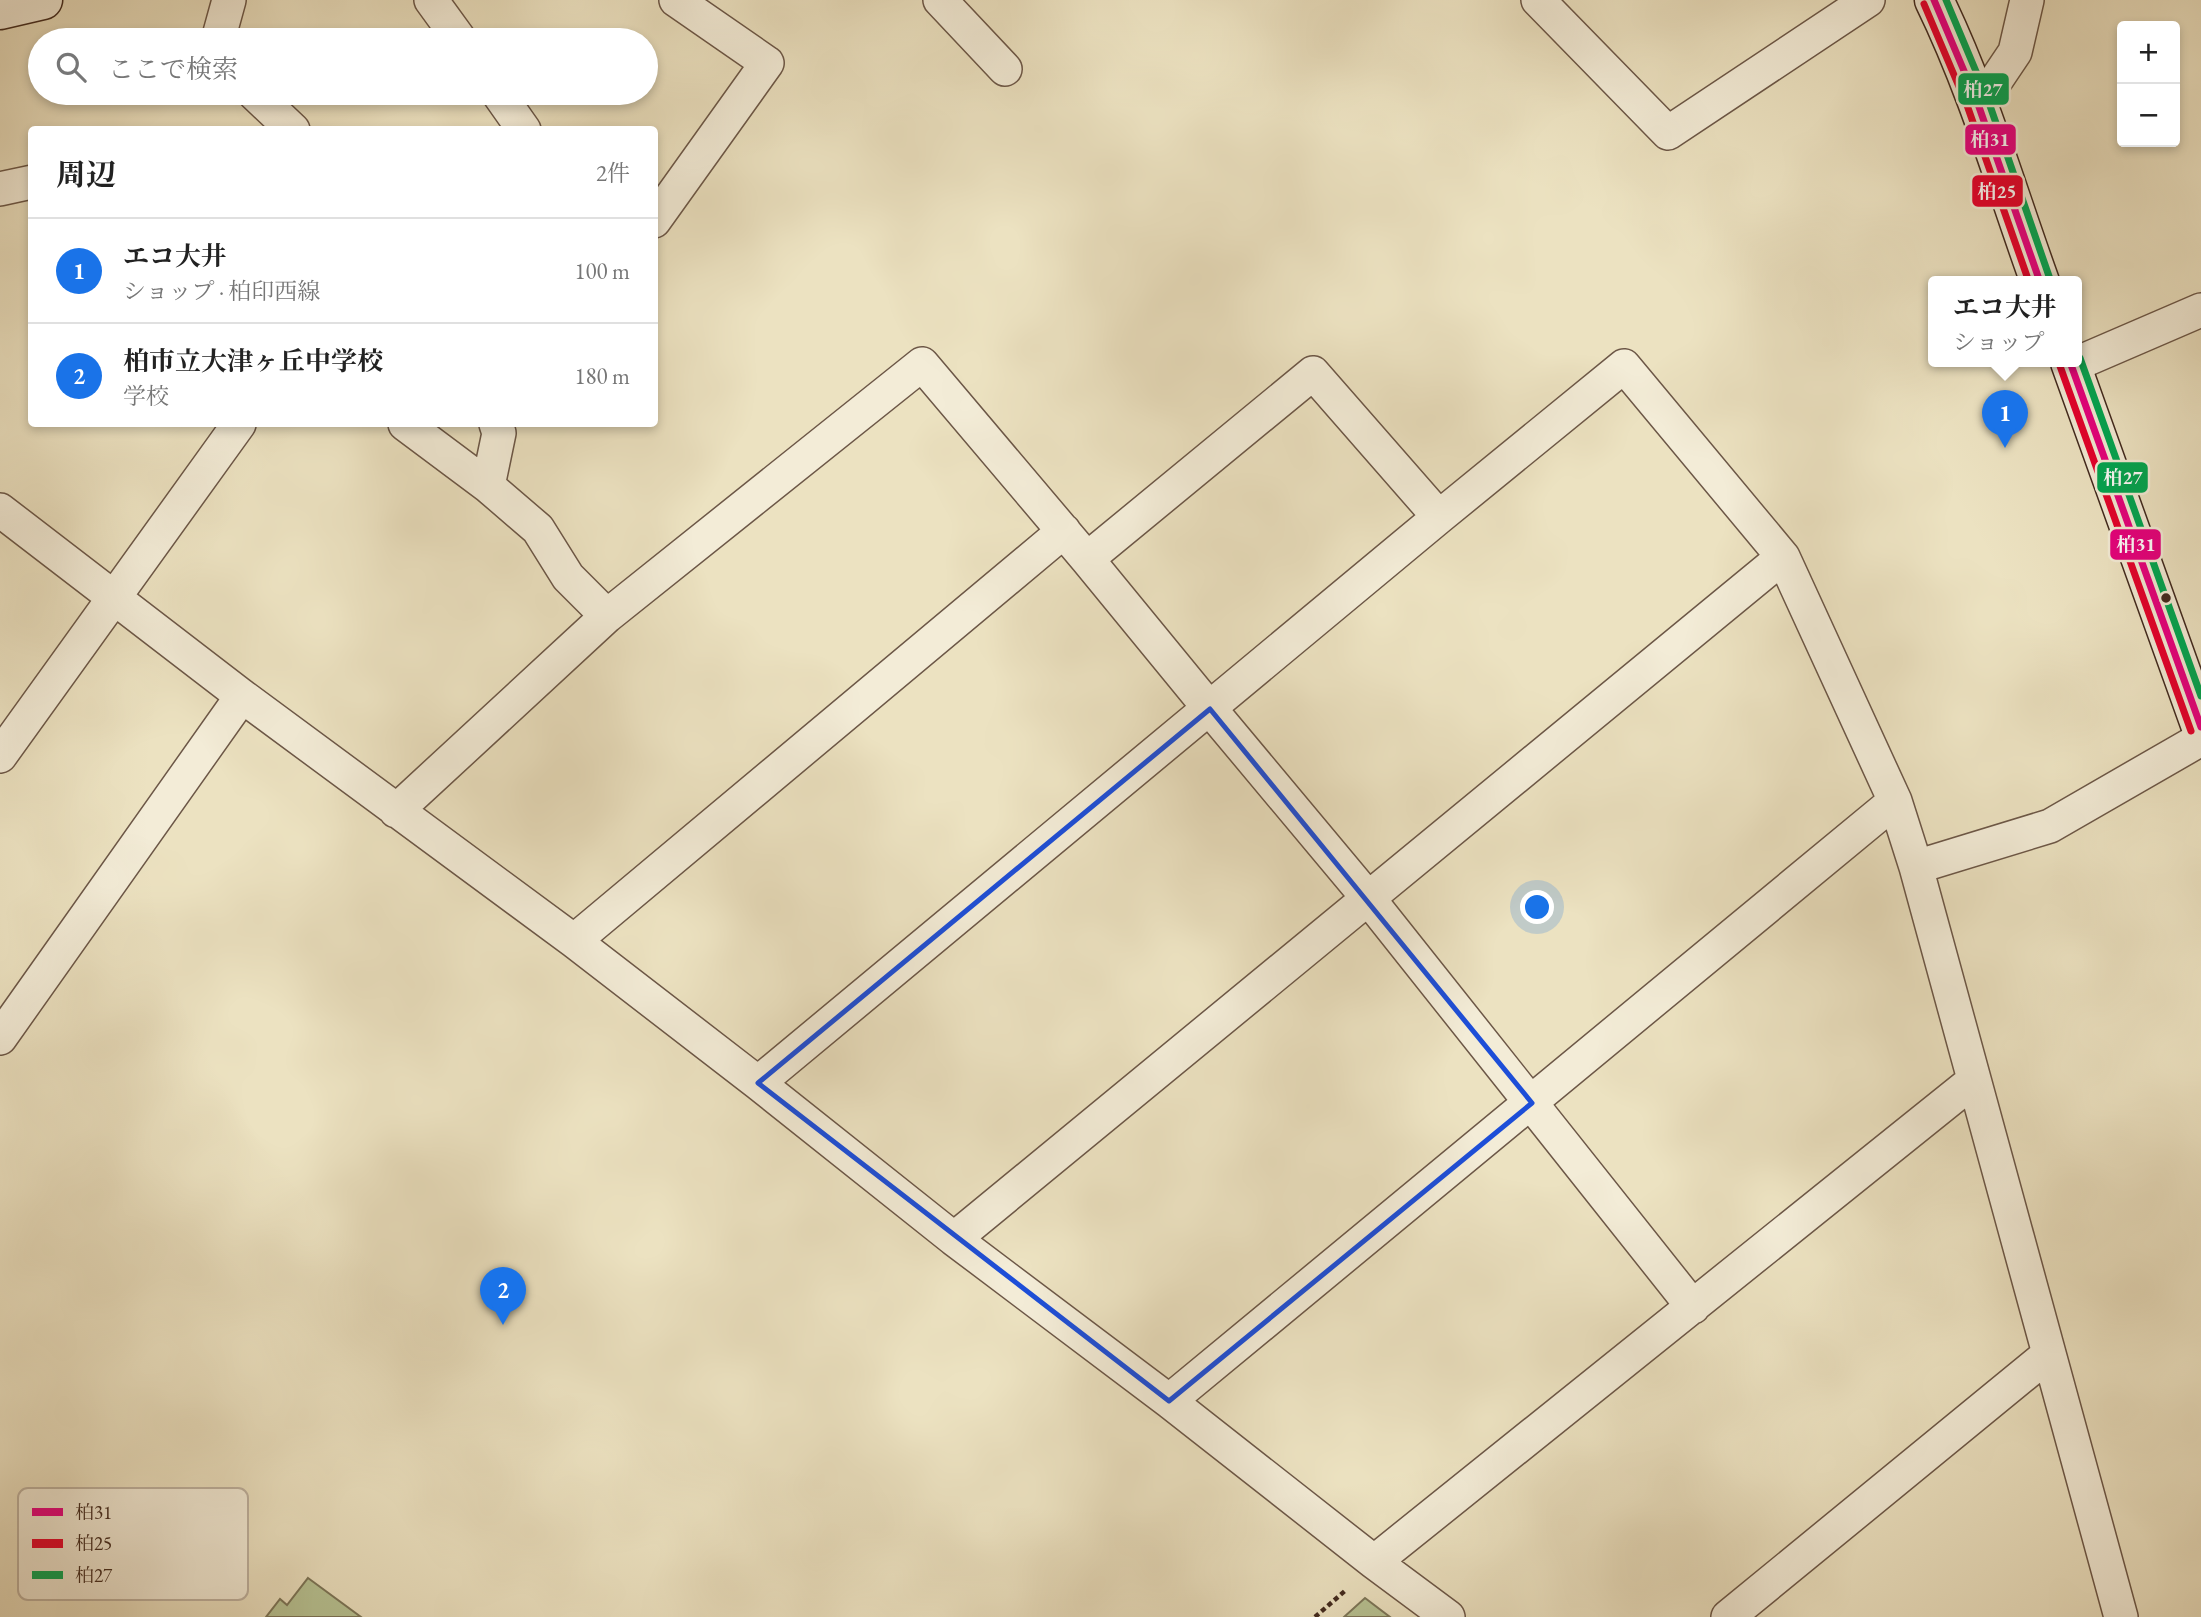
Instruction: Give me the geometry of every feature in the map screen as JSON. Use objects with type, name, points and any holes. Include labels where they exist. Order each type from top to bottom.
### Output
[{"type":"main road","points":[[0,10],[43,0]]},
{"type":"main road","points":[[1934,0],[1978,107],[2038,276]]},
{"type":"main road","points":[[2072,367],[2201,727]]},
{"type":"street","points":[[221,28],[229,0]]},
{"type":"street","points":[[431,0],[451,28]]},
{"type":"street","points":[[658,215],[767,63],[676,0]]},
{"type":"street","points":[[940,0],[1004,69]]},
{"type":"street","points":[[1538,0],[1668,132],[1868,0]]},
{"type":"street","points":[[1978,107],[2015,52],[2026,0]]},
{"type":"street","points":[[267,105],[289,126]]},
{"type":"street","points":[[506,105],[521,126]]},
{"type":"street","points":[[0,189],[28,183]]},
{"type":"street","points":[[2082,359],[2201,310]]},
{"type":"street","points":[[396,811],[607,616],[922,364],[1368,898],[1693,1307]]},
{"type":"street","points":[[758,1083],[1438,517],[1624,366],[1783,557],[1895,801],[1916,867],[2120,1617]]},
{"type":"street","points":[[1087,559],[1313,373],[1438,517]]},
{"type":"street","points":[[0,755],[237,427]]},
{"type":"street","points":[[409,427],[488,486],[538,529],[568,577],[607,616]]},
{"type":"street","points":[[488,486],[500,427]]},
{"type":"street","points":[[0,510],[242,696],[574,941],[954,1239],[1448,1617]]},
{"type":"street","points":[[574,941],[1064,531]]},
{"type":"street","points":[[954,1239],[1783,557]]},
{"type":"street","points":[[0,1038],[242,696]]},
{"type":"street","points":[[1916,867],[2050,826],[2201,739]]},
{"type":"street","points":[[1169,1401],[1895,801]]},
{"type":"street","points":[[1374,1562],[1973,1080]]},
{"type":"street","points":[[1728,1617],[2049,1354]]},
{"type":"highlighted area","points":[[1210,709],[1532,1103],[1169,1401],[758,1083]]},
{"type":"green space","points":[[308,1578],[361,1617],[266,1617],[280,1599],[287,1605]]},
{"type":"green space","points":[[1365,1598],[1390,1617],[1344,1617]]},
{"type":"transit line","name":"柏31","points":[[1934,0],[1978,104],[2038,276]]},
{"type":"transit line","name":"柏27","points":[[1946,0],[1988,100],[2049,276]]},
{"type":"transit line","name":"柏25","points":[[1924,4],[1968,108],[2027,276]]},
{"type":"transit line","name":"柏27","points":[[2082,364],[2201,696]]},
{"type":"transit line","name":"柏25","points":[[2060,367],[2191,731]]},
{"type":"transit line","name":"柏31","points":[[2072,367],[2201,727]]},
{"type":"place","name":"エコ大井","points":[[2005,448]]},
{"type":"place","name":"柏市立大津ヶ丘中学校","points":[[503,1325]]}]
